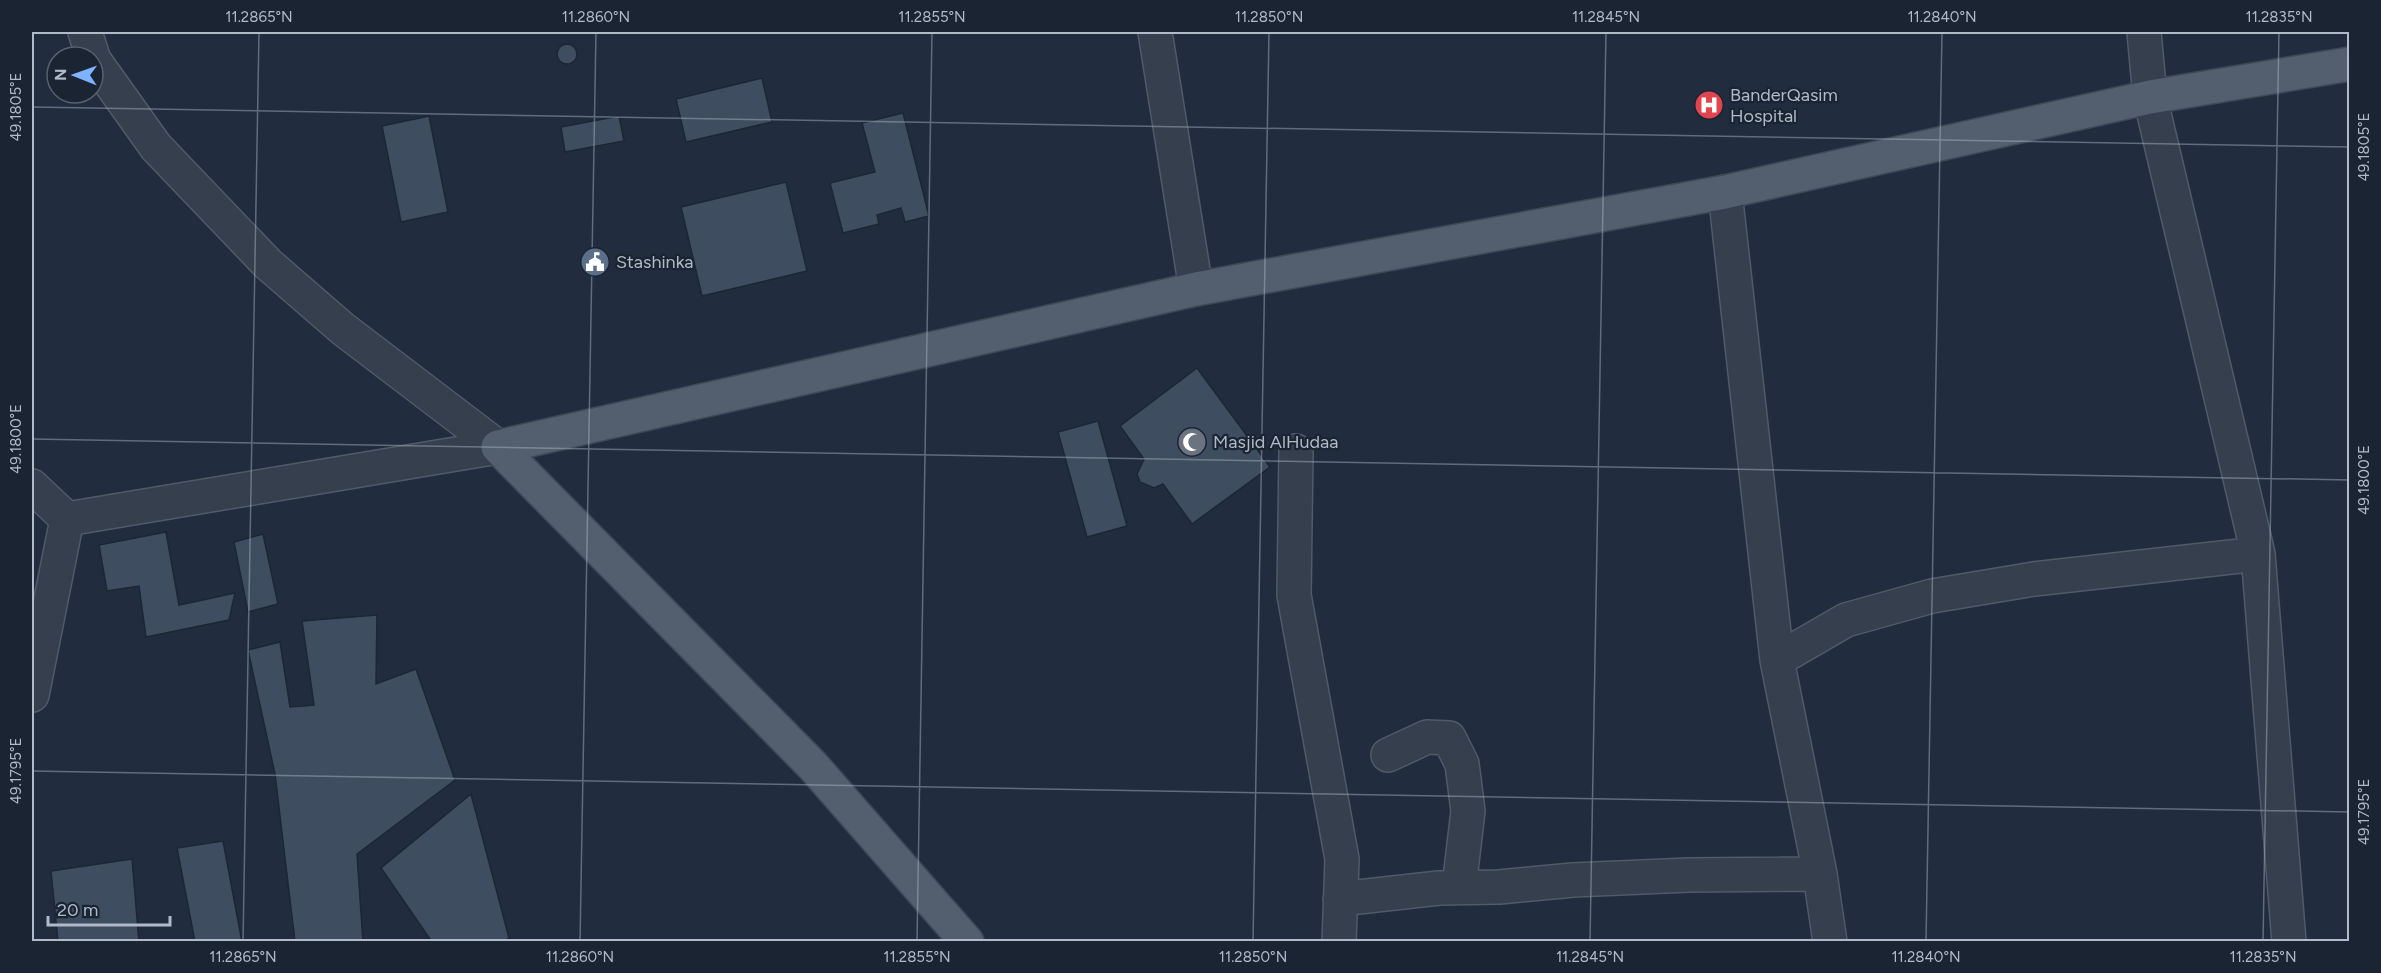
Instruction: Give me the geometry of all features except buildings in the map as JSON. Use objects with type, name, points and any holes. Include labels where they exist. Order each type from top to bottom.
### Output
[{"type":"main road","points":[[498,447],[1196,289],[1725,192],[2150,97],[2349,64]]},
{"type":"main road","points":[[498,447],[813,766],[967,942]]},
{"type":"street","points":[[86,32],[94,60],[156,147],[268,264],[343,329],[498,447]]},
{"type":"street","points":[[1155,32],[1196,289]]},
{"type":"street","points":[[2144,32],[2150,97],[2258,554],[2289,942]]},
{"type":"street","points":[[1725,192],[1777,660],[1820,874],[1830,942]]},
{"type":"street","points":[[67,519],[498,447]]},
{"type":"street","points":[[1296,451],[1294,595],[1342,859],[1339,942]]},
{"type":"street","points":[[32,486],[67,519]]},
{"type":"street","points":[[32,695],[67,519]]},
{"type":"street","points":[[1777,660],[1846,620],[1932,596],[2034,579],[2258,554]]},
{"type":"street","points":[[1388,755],[1427,736],[1449,738],[1462,764],[1468,811],[1459,887]]},
{"type":"street","points":[[1340,899],[1459,887],[1499,887],[1573,880],[1689,875],[1820,874]]},
{"type":"place","name":"BanderQasim Hospital","points":[[1709,105]]},
{"type":"place","name":"Stashinka","points":[[595,262]]},
{"type":"place","name":"Masjid AlHudaa","points":[[1192,442]]}]
